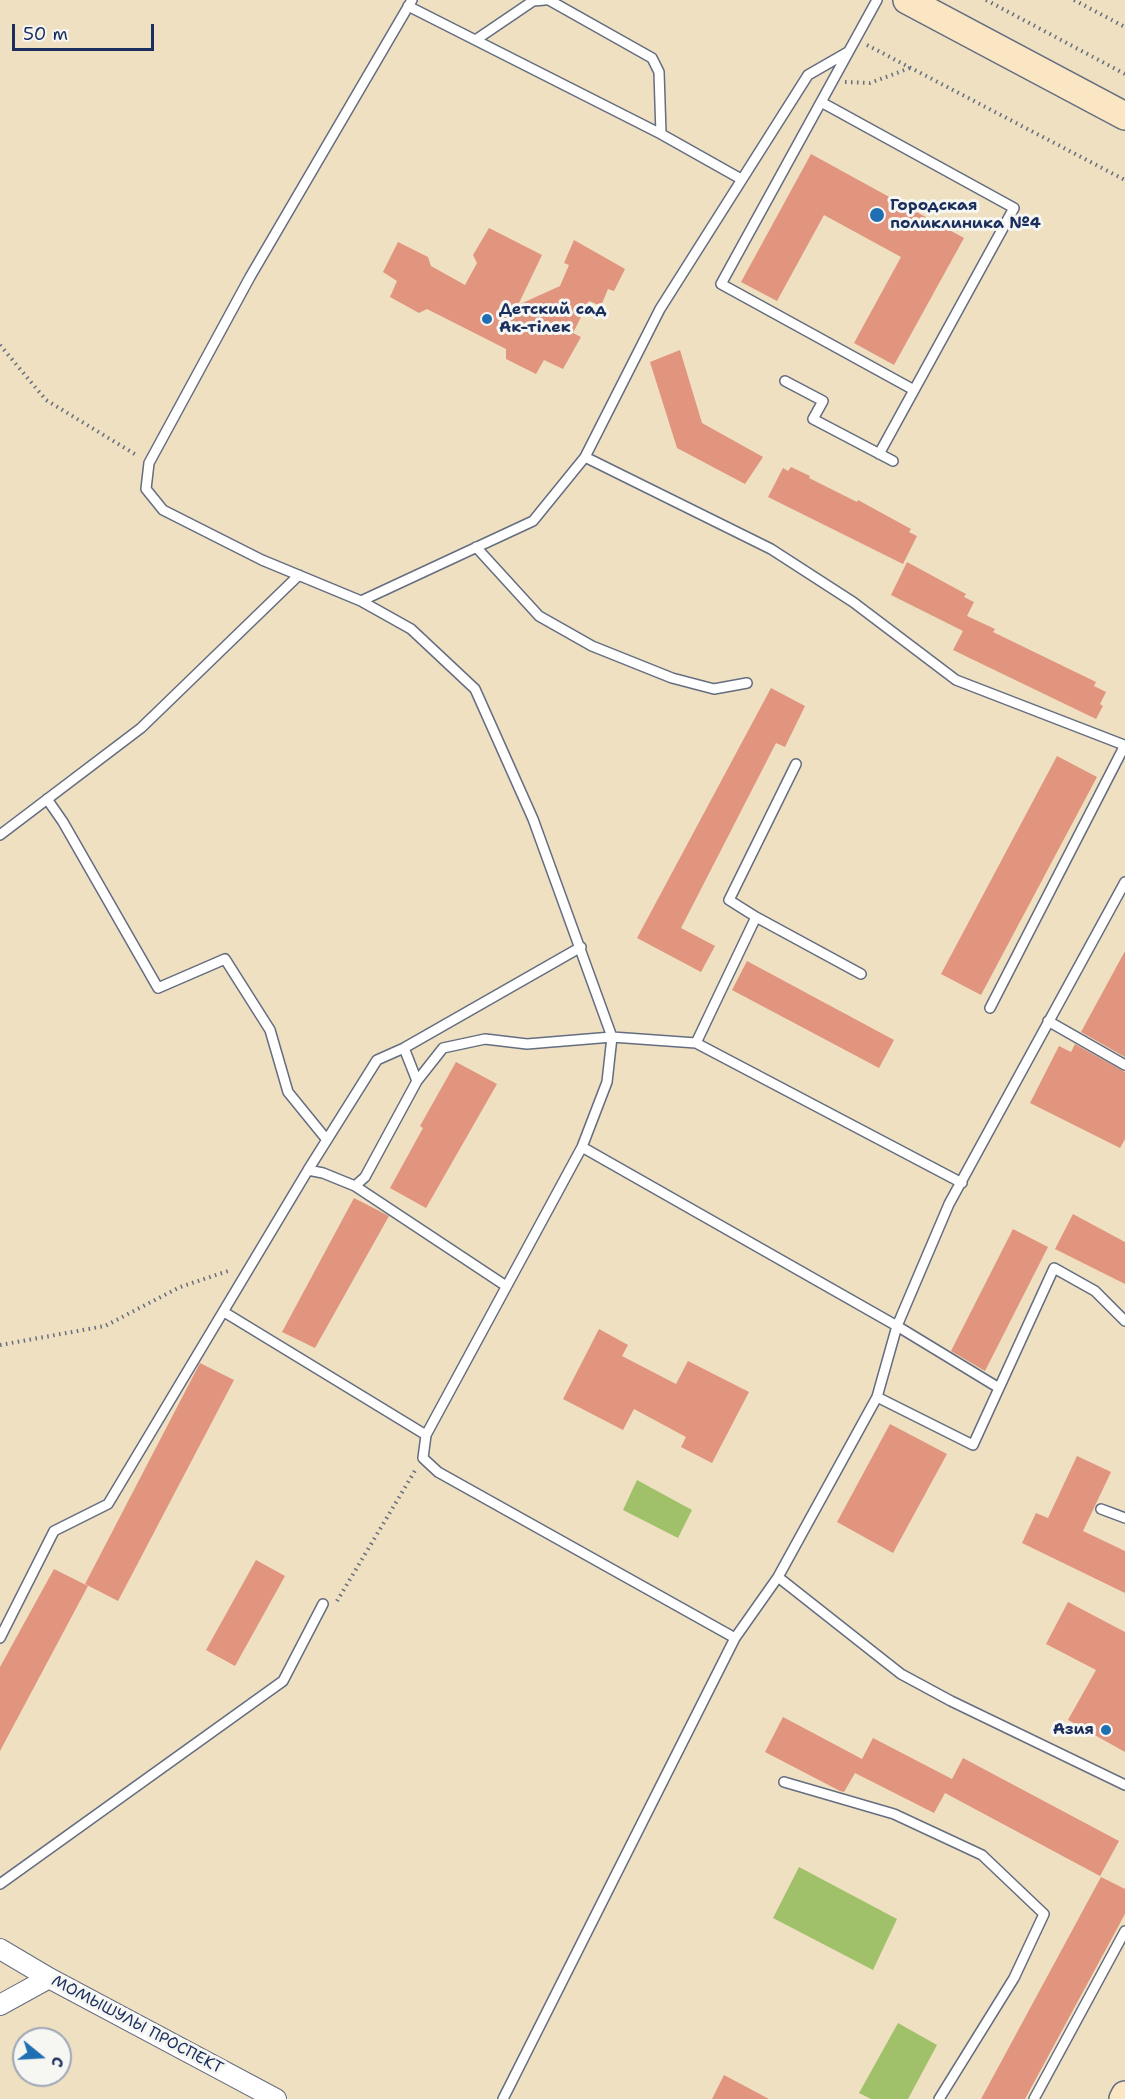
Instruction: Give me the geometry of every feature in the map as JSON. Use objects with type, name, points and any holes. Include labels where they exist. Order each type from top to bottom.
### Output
[{"type":"main road","points":[[908,0],[1125,116]]},
{"type":"street","name":"МОМЫШУЛЫ ПРОСПЕКТ","points":[[0,1949],[49,1978],[276,2099]]},
{"type":"street","points":[[0,2005],[49,1978]]},
{"type":"lane","points":[[477,39],[533,2],[547,0],[652,58],[659,72],[661,134]]},
{"type":"lane","points":[[877,0],[721,284],[914,390]]},
{"type":"lane","points":[[735,1638],[438,1472],[423,1458],[426,1435],[582,1147],[607,1082],[612,1037],[533,819],[475,689],[411,628],[361,602],[262,560],[163,510],[147,489],[149,463],[250,277],[410,3],[661,134],[741,179]]},
{"type":"lane","points":[[361,602],[533,520],[585,457],[660,309],[808,75],[848,52]]},
{"type":"lane","points":[[821,102],[1014,208],[879,454]]},
{"type":"lane","points":[[785,381],[823,401],[813,419],[893,461]]},
{"type":"lane","points":[[585,457],[771,549],[853,602],[956,680],[1124,745],[990,1008]]},
{"type":"lane","points":[[476,547],[539,616],[592,646],[672,678],[714,689],[747,682]]},
{"type":"lane","points":[[0,835],[141,728],[299,575]]},
{"type":"lane","points":[[796,764],[729,900],[861,974]]},
{"type":"lane","points":[[47,799],[63,822],[159,988],[225,959],[270,1030],[288,1092],[327,1140]]},
{"type":"lane","points":[[503,2099],[735,1638],[778,1577],[877,1396],[897,1326],[950,1204],[1125,882]]},
{"type":"lane","points":[[696,1043],[756,916]]},
{"type":"lane","points":[[0,1638],[54,1531],[108,1504],[308,1170],[377,1060],[404,1048],[581,947]]},
{"type":"lane","points":[[1048,1021],[1125,1065]]},
{"type":"lane","points":[[356,1186],[365,1178],[417,1081],[443,1048],[485,1039],[527,1044],[612,1037],[696,1043],[962,1183]]},
{"type":"lane","points":[[404,1048],[417,1081]]},
{"type":"lane","points":[[582,1147],[897,1326],[999,1388]]},
{"type":"lane","points":[[308,1170],[356,1186],[506,1286]]},
{"type":"lane","points":[[877,1396],[973,1446],[1054,1268],[1095,1291],[1125,1321]]},
{"type":"lane","points":[[224,1312],[426,1435]]},
{"type":"lane","points":[[1101,1509],[1125,1518]]},
{"type":"lane","points":[[778,1577],[901,1674],[951,1701],[1125,1785]]},
{"type":"lane","points":[[0,1884],[283,1681],[323,1604]]},
{"type":"lane","points":[[784,1782],[894,1814],[982,1855],[1044,1914],[1014,1978],[939,2099]]},
{"type":"lane","points":[[1034,2099],[1125,1931]]},
{"type":"path","points":[[986,0],[1125,74]]},
{"type":"path","points":[[1074,0],[1125,27]]},
{"type":"path","points":[[856,39],[1125,180]]},
{"type":"path","points":[[833,81],[870,83],[910,68]]},
{"type":"path","points":[[0,345],[46,400],[149,463]]},
{"type":"path","points":[[0,1345],[105,1326],[180,1287],[254,1263]]},
{"type":"path","points":[[323,1604],[334,1604],[341,1597],[423,1458]]},
{"type":"green space","points":[[637,1480],[692,1510],[678,1538],[623,1510]]},
{"type":"green space","points":[[799,1867],[897,1919],[873,1970],[773,1918]]},
{"type":"green space","points":[[898,2023],[937,2045],[908,2099],[871,2099],[859,2093]]},
{"type":"building","points":[[811,154],[964,238],[894,365],[854,343],[901,257],[824,215],[777,301],[741,282]]},
{"type":"building","points":[[489,228],[542,255],[518,305],[560,286],[569,265],[564,263],[574,240],[625,269],[614,291],[608,289],[601,306],[589,301],[573,333],[581,337],[563,369],[544,360],[536,374],[506,359],[506,349],[427,309],[419,313],[390,297],[397,281],[383,272],[398,242],[428,257],[431,266],[465,285],[477,263],[473,255]]},
{"type":"building","points":[[680,350],[702,423],[763,457],[745,484],[677,448],[650,362]]},
{"type":"building","points":[[791,467],[911,529],[909,532],[917,536],[903,564],[768,497],[783,468],[788,471]]},
{"type":"building","points":[[907,562],[966,594],[964,597],[974,602],[967,616],[995,629],[993,632],[1096,682],[1094,686],[1106,692],[1100,704],[1103,706],[1096,719],[953,650],[963,631],[891,595]]},
{"type":"building","points":[[771,688],[805,706],[785,747],[776,743],[681,928],[715,946],[701,972],[637,938]]},
{"type":"building","points":[[1057,756],[1097,777],[981,995],[941,974]]},
{"type":"building","points":[[1125,951],[1125,1057],[1081,1032]]},
{"type":"building","points":[[747,961],[894,1040],[879,1068],[732,990]]},
{"type":"building","points":[[1075,1044],[1125,1072],[1125,1139],[1120,1148],[1030,1103],[1059,1046],[1071,1052]]},
{"type":"building","points":[[456,1062],[497,1084],[426,1208],[390,1188],[423,1128],[420,1126]]},
{"type":"building","points":[[354,1198],[389,1216],[315,1348],[282,1332]]},
{"type":"building","points":[[1073,1214],[1125,1242],[1125,1284],[1055,1249]]},
{"type":"building","points":[[1013,1229],[1048,1247],[985,1371],[951,1351]]},
{"type":"building","points":[[599,1329],[628,1345],[622,1356],[676,1384],[688,1361],[749,1392],[712,1463],[681,1447],[686,1437],[634,1409],[623,1430],[563,1399]]},
{"type":"building","points":[[200,1363],[234,1380],[118,1601],[85,1584]]},
{"type":"building","points":[[890,1424],[947,1454],[893,1553],[837,1522]]},
{"type":"building","points":[[1077,1456],[1111,1472],[1083,1531],[1125,1551],[1125,1593],[1022,1543],[1036,1513],[1048,1518]]},
{"type":"building","points":[[256,1560],[285,1576],[235,1666],[206,1650]]},
{"type":"building","points":[[54,1569],[88,1586],[0,1751],[0,1667]]},
{"type":"building","points":[[1068,1602],[1125,1632],[1125,1752],[1068,1720],[1096,1670],[1046,1644]]},
{"type":"building","points":[[783,1717],[862,1759],[873,1738],[952,1779],[963,1758],[1119,1841],[1100,1876],[945,1793],[934,1813],[855,1773],[844,1792],[840,1791],[765,1752]]},
{"type":"building","points":[[1101,1877],[1125,1889],[1125,1914],[1025,2099],[981,2099]]},
{"type":"building","points":[[724,2075],[769,2099],[712,2099]]},
{"type":"place","name":"Городская поликлиника №4","points":[[877,215]]},
{"type":"place","name":"Детский сад Ак-тiлек","points":[[487,319]]},
{"type":"place","name":"Азия","points":[[1106,1730]]}]
